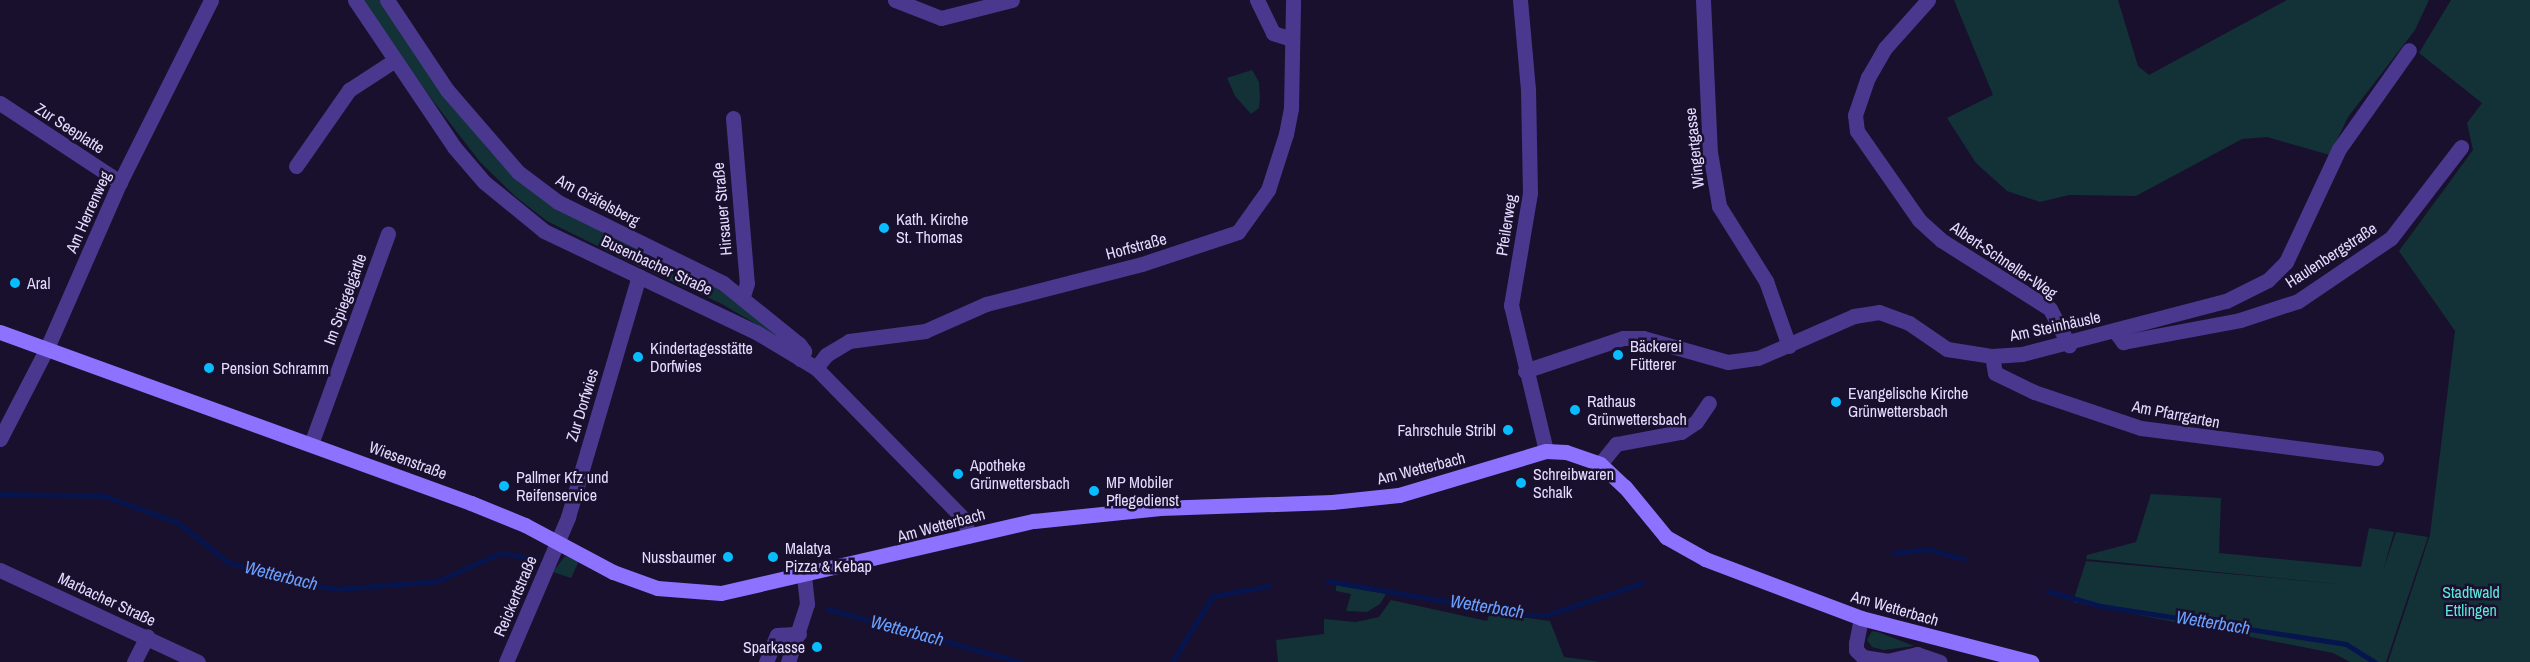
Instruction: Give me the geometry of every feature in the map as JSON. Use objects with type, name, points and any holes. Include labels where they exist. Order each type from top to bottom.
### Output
[{"type":"main road","name":"Wiesenstraße","points":[[0,332],[488,510],[627,579],[687,593],[721,593],[804,575]]},
{"type":"main road","name":"Am Wetterbach","points":[[804,575],[1034,521],[1117,512],[1391,496],[1449,483],[1522,456],[1546,451],[1566,452],[1600,464],[1625,487],[1655,526],[1678,545],[1792,594],[1861,618],[2031,662]]},
{"type":"street","name":"Am Herrenweg","points":[[0,439],[47,348],[120,182],[211,0]]},
{"type":"street","name":"Busenbacher Straße","points":[[355,0],[454,147],[484,182],[544,231],[756,332],[816,368],[965,520],[968,537]]},
{"type":"street","name":"Am Gräfelsberg","points":[[387,0],[447,90],[518,172],[558,202],[723,283],[743,296],[799,344],[804,351],[800,359]]},
{"type":"street","points":[[895,0],[941,18],[1012,0]]},
{"type":"street","points":[[1257,0],[1274,33],[1291,39]]},
{"type":"street","name":"Horfstraße","points":[[816,368],[826,355],[849,341],[925,331],[986,304],[1142,264],[1238,232],[1268,190],[1286,134],[1291,108],[1293,0]]},
{"type":"street","name":"Pfeilerweg","points":[[1520,0],[1528,89],[1530,193],[1511,305],[1546,451]]},
{"type":"street","name":"Wingertgasse","points":[[1703,0],[1710,152],[1719,206],[1766,281],[1789,346]]},
{"type":"street","name":"Albert-Schneller-Weg","points":[[1928,0],[1885,48],[1868,77],[1855,115],[1857,131],[1919,220],[1941,240],[2050,309],[2068,345]]},
{"type":"street","name":"Am Steinhäusle","points":[[1525,371],[1623,338],[1643,338],[1728,362],[1758,358],[1854,316],[1878,312],[1909,324],[1947,349],[1992,356],[2068,345],[2226,301],[2268,280],[2286,262],[2339,149],[2409,50]]},
{"type":"street","points":[[296,166],[349,90],[395,60]]},
{"type":"street","name":"Zur Seeplatte","points":[[0,104],[120,182]]},
{"type":"street","name":"Hirsauer Straße","points":[[733,118],[747,283],[743,296]]},
{"type":"street","name":"Haulenbergstraße","points":[[2115,331],[2123,342],[2240,320],[2298,301],[2391,238],[2461,147]]},
{"type":"street","name":"Im Spiegelgärtle","points":[[311,444],[388,234]]},
{"type":"street","name":"Zur Dorfwies","points":[[557,543],[639,276]]},
{"type":"street","name":"Am Pfarrgarten","points":[[1992,356],[1995,373],[2034,392],[2141,428],[2376,458]]},
{"type":"street","points":[[1600,464],[1616,444],[1681,432],[1696,422],[1709,403]]},
{"type":"street","name":"Reickertstraße","points":[[506,662],[557,543]]},
{"type":"street","name":"Marbacher Straße","points":[[0,570],[147,636],[198,662]]},
{"type":"street","points":[[788,662],[807,604],[804,575]]},
{"type":"street","points":[[1861,618],[1856,650],[1863,657],[1887,661],[1917,654],[1940,662]]},
{"type":"street","points":[[766,662],[777,634],[799,634]]},
{"type":"street","points":[[134,662],[147,636]]},
{"type":"green space","points":[[363,0],[383,0],[445,93],[488,149],[516,176],[649,252],[642,268],[547,221],[516,197],[480,162],[427,93]]},
{"type":"green space","points":[[1954,0],[2118,0],[2138,66],[2149,75],[2287,0],[2429,0],[2415,30],[2348,117],[2330,155],[2267,137],[2242,139],[2136,196],[2069,195],[2040,202],[2007,191],[1976,163],[1947,118],[1993,95]]},
{"type":"green space","name":"Stadtwald Ettlingen","points":[[2451,0],[2530,0],[2530,662],[2388,662],[2430,535],[2455,331],[2399,251],[2473,150],[2467,123],[2482,103],[2419,53]]},
{"type":"green space","points":[[1252,70],[1259,82],[1260,98],[1259,108],[1251,114],[1235,96],[1227,78]]},
{"type":"green space","points":[[655,255],[721,288],[784,340],[720,303],[647,270]]},
{"type":"green space","points":[[2151,494],[2221,498],[2219,553],[2361,567],[2369,528],[2394,532],[2383,571],[2396,532],[2428,537],[2386,662],[2350,662],[2333,653],[2073,602],[2086,561],[2350,585],[2086,559],[2087,555],[2136,542]]},
{"type":"green space","points":[[565,556],[579,561],[571,578],[553,572]]},
{"type":"green space","points":[[1336,585],[1386,594],[1380,604],[1367,612],[1346,611],[1351,594],[1336,591]]},
{"type":"green space","points":[[1391,600],[1487,621],[1490,613],[1550,621],[1564,657],[1602,662],[1278,662],[1276,640],[1324,634],[1324,619],[1356,622],[1379,617]]},
{"type":"green space","points":[[1872,631],[1914,646],[1884,650],[1872,647],[1867,640]]},
{"type":"waterway","name":"Wetterbach","points":[[0,494],[105,496],[179,523],[228,562],[283,581],[337,589],[438,581],[500,553],[538,559]]},
{"type":"waterway","name":"Wetterbach","points":[[1894,553],[1927,549],[1964,559]]},
{"type":"waterway","name":"Wetterbach","points":[[1328,581],[1526,615],[1548,615],[1642,583]]},
{"type":"waterway","name":"Wetterbach","points":[[1172,662],[1213,596],[1269,586]]},
{"type":"waterway","name":"Wetterbach","points":[[2048,591],[2101,606],[2346,644],[2375,662]]},
{"type":"waterway","name":"Wetterbach","points":[[828,609],[1020,662]]},
{"type":"place","name":"Kath. Kirche St. Thomas","points":[[884,228]]},
{"type":"place","name":"Aral","points":[[15,283]]},
{"type":"place","name":"Bäckerei Fütterer","points":[[1618,355]]},
{"type":"place","name":"Kindertagesstätte Dorfwies","points":[[638,357]]},
{"type":"place","name":"Pension Schramm","points":[[209,368]]},
{"type":"place","name":"Evangelische Kirche Grünwettersbach","points":[[1836,402]]},
{"type":"place","name":"Rathaus Grünwettersbach","points":[[1575,410]]},
{"type":"place","name":"Fahrschule Stribl","points":[[1508,430]]},
{"type":"place","name":"Apotheke Grünwettersbach","points":[[958,474]]},
{"type":"place","name":"Schreibwaren Schalk","points":[[1521,483]]},
{"type":"place","name":"Pallmer Kfz und Reifenservice","points":[[504,486]]},
{"type":"place","name":"MP Mobiler Pflegedienst","points":[[1094,491]]},
{"type":"place","name":"Nussbaumer","points":[[728,557]]},
{"type":"place","name":"Malatya Pizza & Kebap","points":[[773,557]]},
{"type":"place","name":"Sparkasse","points":[[817,647]]}]
